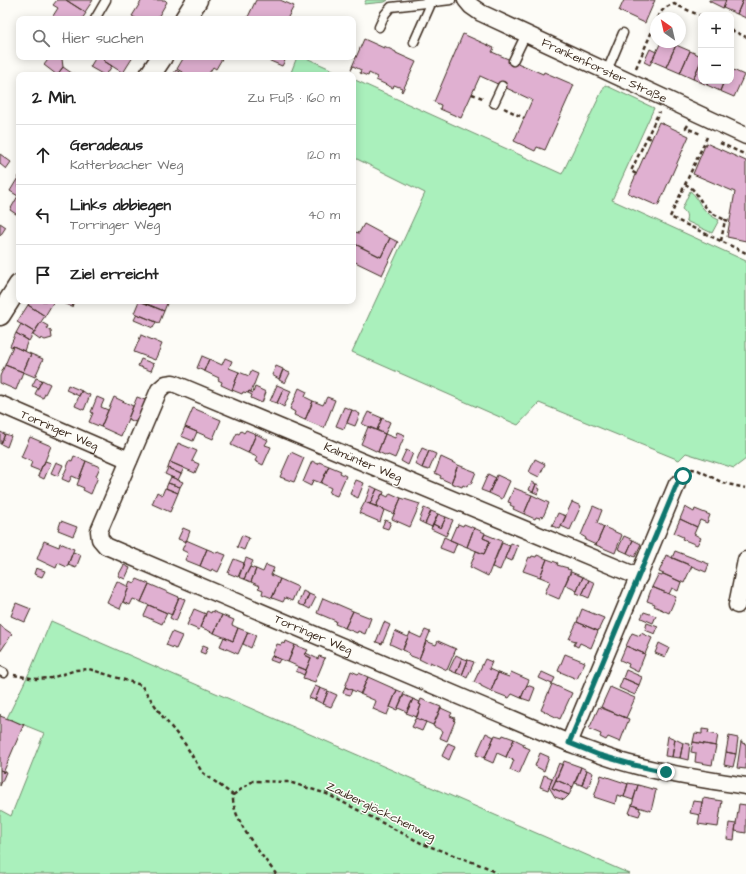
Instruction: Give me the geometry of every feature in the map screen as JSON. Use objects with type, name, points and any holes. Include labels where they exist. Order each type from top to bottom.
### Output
[{"type":"street","points":[[187,16],[197,0]]},
{"type":"street","name":"Frankenforster Straße","points":[[466,0],[471,6],[481,13],[746,136]]},
{"type":"street","points":[[152,72],[160,60]]},
{"type":"street","points":[[0,315],[16,290]]},
{"type":"street","name":"Kalmünter Weg","points":[[129,460],[159,390],[166,384],[173,383],[638,577]]},
{"type":"street","name":"Torringer Weg","points":[[0,404],[129,460],[99,531],[100,539],[106,546],[599,755],[666,772],[746,786]]},
{"type":"street","points":[[569,743],[677,484]]},
{"type":"street","points":[[737,605],[746,560]]},
{"type":"lane","points":[[97,16],[106,0]]},
{"type":"lane","points":[[379,27],[385,14],[391,7],[451,0]]},
{"type":"lane","points":[[414,42],[430,6],[429,3]]},
{"type":"lane","points":[[513,61],[526,34]]},
{"type":"lane","points":[[607,71],[623,34]]},
{"type":"lane","points":[[494,103],[502,86]]},
{"type":"path","points":[[662,12],[666,6],[674,4],[698,15]]},
{"type":"path","points":[[734,31],[746,37]]},
{"type":"path","points":[[630,82],[650,36]]},
{"type":"path","points":[[636,174],[631,171],[665,98]]},
{"type":"path","points":[[647,137],[652,139]]},
{"type":"path","points":[[707,137],[670,217],[746,253]]},
{"type":"path","points":[[724,152],[727,146]]},
{"type":"path","points":[[685,184],[692,188],[704,206],[711,212],[725,220],[730,221]]},
{"type":"path","points":[[721,241],[725,220]]},
{"type":"path","points":[[677,484],[687,472],[692,469],[698,470],[723,483],[746,488]]},
{"type":"path","points":[[2,672],[36,679],[51,678],[76,670],[89,669],[141,686],[163,717],[185,744],[202,772],[233,795],[232,803],[243,829],[276,874]]},
{"type":"path","name":"Zauberglöckchenweg","points":[[233,795],[253,781],[289,782],[328,794],[423,844],[486,867],[497,874]]},
{"type":"green space","points":[[366,0],[388,0],[385,2],[364,4]]},
{"type":"green space","points":[[296,60],[311,60],[337,72],[291,72]]},
{"type":"green space","points":[[356,80],[562,174],[605,85],[654,108],[612,200],[746,261],[746,459],[734,468],[686,453],[679,460],[539,403],[518,425],[352,352],[425,193],[356,158]]},
{"type":"green space","points":[[690,191],[694,194],[706,211],[719,220],[712,233],[686,221],[685,212],[682,209]]},
{"type":"green space","points":[[51,621],[630,874],[0,874],[0,810],[11,816],[44,733],[7,718],[31,669]]},
{"type":"building","points":[[57,0],[66,0],[86,13],[84,16],[53,16],[58,8],[53,5]]},
{"type":"building","points":[[66,0],[93,0],[85,12]]},
{"type":"building","points":[[142,0],[165,0],[167,2],[159,16],[132,16]]},
{"type":"building","points":[[256,0],[280,0],[294,6],[289,16],[248,16]]},
{"type":"building","points":[[624,0],[655,0],[645,23],[619,11]]},
{"type":"building","points":[[709,0],[726,0],[723,8]]},
{"type":"building","points":[[726,0],[743,0],[737,14],[723,8]]},
{"type":"building","points":[[743,0],[746,0],[746,18],[737,14]]},
{"type":"building","points":[[463,34],[494,48],[492,52],[543,74],[544,72],[574,85],[545,150],[537,147],[535,151],[514,141],[532,100],[480,76],[461,118],[440,109],[441,105],[434,102]]},
{"type":"building","points":[[364,39],[384,48],[384,46],[416,62],[402,92],[402,88],[394,85],[393,88],[376,80],[377,77],[369,73],[368,76],[360,73],[361,70],[353,66],[351,69]]},
{"type":"building","points":[[658,48],[675,48],[666,67],[652,61]]},
{"type":"building","points":[[675,48],[683,48],[690,51],[680,73],[666,67]]},
{"type":"building","points":[[650,49],[656,52],[650,65],[644,62]]},
{"type":"building","points":[[690,51],[698,55],[698,68],[693,79],[680,73]]},
{"type":"building","points":[[48,60],[62,60],[63,67],[59,72],[53,72],[44,65]]},
{"type":"building","points":[[94,60],[104,60],[112,66],[108,72],[99,72],[90,67]]},
{"type":"building","points":[[104,60],[131,60],[124,72]]},
{"type":"building","points":[[182,60],[221,60],[216,69],[213,67],[210,72],[182,72],[177,69]]},
{"type":"building","points":[[268,60],[285,60],[282,66]]},
{"type":"building","points":[[63,67],[70,72],[59,72]]},
{"type":"building","points":[[698,68],[698,81],[693,79]]},
{"type":"building","points":[[734,70],[744,75],[734,97],[720,91],[723,84],[734,84]]},
{"type":"building","points":[[707,84],[723,84],[720,91]]},
{"type":"building","points":[[659,122],[689,136],[658,206],[628,193]]},
{"type":"building","points":[[706,143],[746,161],[746,241],[727,237],[735,192],[693,174]]},
{"type":"building","points":[[0,154],[11,162],[6,169],[0,164]]},
{"type":"building","points":[[16,181],[16,195],[10,191]]},
{"type":"building","points":[[16,200],[16,214],[10,210]]},
{"type":"building","points":[[0,223],[6,227],[0,236]]},
{"type":"building","points":[[364,224],[390,238],[381,257],[356,244],[356,232],[359,233]]},
{"type":"building","points":[[390,238],[398,242],[382,275],[356,262],[356,244],[381,257]]},
{"type":"building","points":[[28,304],[52,304],[45,316]]},
{"type":"building","points":[[65,304],[73,304],[72,307]]},
{"type":"building","points":[[138,304],[146,304],[164,311],[159,323],[134,313]]},
{"type":"building","points":[[147,304],[167,304],[164,311]]},
{"type":"building","points":[[28,305],[45,316],[34,332],[17,322]]},
{"type":"building","points":[[137,314],[156,322],[153,328],[134,320]]},
{"type":"building","points":[[41,322],[48,326],[47,328],[51,331],[52,338],[45,340],[41,338],[40,340],[33,335]]},
{"type":"building","points":[[21,324],[34,332],[29,341],[16,333]]},
{"type":"building","points":[[16,333],[28,340],[24,351],[10,346]]},
{"type":"building","points":[[141,335],[162,344],[155,360],[134,352]]},
{"type":"building","points":[[13,346],[31,354],[23,372],[5,365]]},
{"type":"building","points":[[31,354],[43,359],[35,377],[23,372]]},
{"type":"building","points":[[202,356],[209,359],[204,371],[197,368]]},
{"type":"building","points":[[225,358],[232,361],[229,368],[239,372],[232,390],[221,385],[222,382],[218,380],[219,378],[204,371],[209,359],[222,365]]},
{"type":"building","points":[[141,359],[154,364],[151,371],[138,366]]},
{"type":"building","points":[[5,365],[23,372],[16,390],[0,383],[0,376]]},
{"type":"building","points":[[276,366],[283,369],[279,379],[272,375]]},
{"type":"building","points":[[283,370],[290,373],[285,383],[279,380]]},
{"type":"building","points":[[251,371],[258,374],[251,392],[243,392],[242,394],[232,390],[239,372],[249,376]]},
{"type":"building","points":[[36,378],[42,380],[38,388],[32,386]]},
{"type":"building","points":[[42,380],[50,384],[43,398],[35,394]]},
{"type":"building","points":[[68,385],[82,391],[79,396],[66,390]]},
{"type":"building","points":[[277,385],[284,388],[277,403],[270,401]]},
{"type":"building","points":[[255,387],[266,392],[262,403],[251,398],[252,395],[248,393],[249,391],[253,393]]},
{"type":"building","points":[[284,388],[291,391],[284,407],[277,403]]},
{"type":"building","points":[[299,388],[307,392],[305,397],[313,401],[305,420],[294,415],[295,412],[290,409]]},
{"type":"building","points":[[81,391],[90,395],[84,410],[75,406]]},
{"type":"building","points":[[97,397],[104,400],[101,407],[108,410],[101,427],[89,422]]},
{"type":"building","points":[[114,397],[133,406],[121,436],[101,427]]},
{"type":"building","points":[[137,397],[148,401],[138,423],[128,419]]},
{"type":"building","points":[[327,397],[335,400],[324,428],[305,420],[313,401],[323,405]]},
{"type":"building","points":[[344,407],[352,410],[344,429],[336,426]]},
{"type":"building","points":[[193,408],[221,420],[213,439],[185,427]]},
{"type":"building","points":[[352,410],[360,414],[355,426],[347,423]]},
{"type":"building","points":[[368,412],[382,418],[377,430],[362,424]]},
{"type":"building","points":[[382,418],[390,422],[385,434],[377,430]]},
{"type":"building","points":[[185,427],[197,432],[193,441],[181,436]]},
{"type":"building","points":[[368,427],[385,434],[378,452],[361,444]]},
{"type":"building","points":[[246,430],[256,434],[248,453],[231,445],[237,433],[239,434],[241,431],[244,433]]},
{"type":"building","points":[[0,432],[5,434],[1,444],[0,444]]},
{"type":"building","points":[[397,432],[405,435],[395,458],[378,452],[385,434],[395,438]]},
{"type":"building","points":[[5,434],[11,436],[7,447],[1,444]]},
{"type":"building","points":[[256,434],[268,440],[265,445],[271,447],[263,465],[255,461],[257,457],[248,453]]},
{"type":"building","points":[[30,437],[51,446],[40,471],[30,467],[32,462],[21,457]]},
{"type":"building","points":[[178,443],[197,451],[192,461],[199,464],[195,473],[170,462]]},
{"type":"building","points":[[422,448],[429,451],[422,468],[415,464]]},
{"type":"building","points":[[406,450],[413,453],[408,465],[401,461]]},
{"type":"building","points":[[429,451],[436,454],[429,470],[422,468]]},
{"type":"building","points":[[291,452],[304,458],[294,482],[280,477]]},
{"type":"building","points":[[74,456],[86,461],[79,479],[72,476],[69,482],[62,479],[70,460],[72,461]]},
{"type":"building","points":[[441,457],[458,465],[451,483],[440,478],[441,476],[435,473]]},
{"type":"building","points":[[535,459],[545,464],[539,477],[529,472]]},
{"type":"building","points":[[45,461],[51,463],[44,479],[38,476]]},
{"type":"building","points":[[86,461],[100,467],[96,476],[98,477],[91,494],[83,490],[84,488],[77,485]]},
{"type":"building","points":[[312,461],[329,466],[321,483],[313,480],[311,486],[303,482]]},
{"type":"building","points":[[56,462],[63,465],[58,476],[51,473]]},
{"type":"building","points":[[170,462],[184,468],[181,474],[168,468]]},
{"type":"building","points":[[458,465],[476,472],[471,484],[468,484],[467,487],[463,485],[462,487],[451,483]]},
{"type":"building","points":[[329,466],[341,471],[340,473],[346,476],[337,496],[329,493],[331,488],[321,483]]},
{"type":"building","points":[[168,468],[181,474],[178,480],[165,474]]},
{"type":"building","points":[[488,474],[496,478],[489,493],[481,490]]},
{"type":"building","points":[[497,475],[510,481],[502,499],[489,493]]},
{"type":"building","points":[[171,477],[183,482],[180,487],[168,483]]},
{"type":"building","points":[[356,480],[364,483],[358,498],[350,494]]},
{"type":"building","points":[[532,482],[536,484],[533,492],[529,490]]},
{"type":"building","points":[[168,483],[180,487],[178,493],[166,488]]},
{"type":"building","points":[[536,484],[539,485],[538,488],[540,489],[538,494],[533,492]]},
{"type":"building","points":[[371,486],[377,489],[370,504],[365,502]]},
{"type":"building","points":[[165,488],[178,493],[170,512],[152,504],[157,492],[162,495]]},
{"type":"building","points":[[514,488],[532,495],[524,514],[513,509],[514,507],[508,502]]},
{"type":"building","points":[[377,489],[384,492],[376,506],[370,504]]},
{"type":"building","points":[[390,493],[401,498],[394,514],[376,506],[382,494],[388,497]]},
{"type":"building","points":[[532,495],[549,503],[543,517],[536,517],[535,519],[524,514]]},
{"type":"building","points":[[401,498],[420,504],[410,527],[392,519]]},
{"type":"building","points":[[365,502],[384,510],[380,522],[359,513]]},
{"type":"building","points":[[572,502],[581,506],[570,530],[561,526]]},
{"type":"building","points":[[593,506],[602,510],[597,523],[604,527],[596,545],[585,540],[586,538],[581,535]]},
{"type":"building","points":[[685,507],[694,512],[695,509],[710,515],[707,523],[700,520],[697,527],[680,519]]},
{"type":"building","points":[[424,508],[431,511],[425,524],[419,521]]},
{"type":"building","points":[[431,511],[438,514],[432,527],[425,524]]},
{"type":"building","points":[[558,513],[566,516],[560,529],[552,526]]},
{"type":"building","points":[[438,514],[446,517],[441,528],[433,524]]},
{"type":"building","points":[[446,517],[453,520],[446,536],[431,529],[433,524],[441,528]]},
{"type":"building","points":[[680,519],[697,527],[694,534],[701,538],[697,545],[682,539],[683,537],[674,533]]},
{"type":"building","points":[[385,520],[391,522],[388,529],[382,527]]},
{"type":"building","points":[[61,521],[77,527],[73,536],[58,530]]},
{"type":"building","points":[[458,524],[463,526],[464,524],[474,528],[467,547],[450,540]]},
{"type":"building","points":[[604,527],[622,535],[615,553],[596,545]]},
{"type":"building","points":[[183,528],[190,531],[186,542],[178,539]]},
{"type":"building","points":[[474,528],[485,533],[483,538],[490,541],[484,554],[467,547]]},
{"type":"building","points":[[485,534],[502,541],[488,576],[470,567],[476,551],[484,554],[490,541],[483,538]]},
{"type":"building","points":[[242,535],[249,538],[244,550],[237,547]]},
{"type":"building","points":[[624,536],[633,540],[627,553],[618,549]]},
{"type":"building","points":[[444,537],[457,543],[453,553],[440,548]]},
{"type":"building","points":[[186,540],[207,549],[200,566],[185,560],[188,553],[182,550]]},
{"type":"building","points":[[633,540],[641,544],[635,557],[627,553]]},
{"type":"building","points":[[44,541],[59,547],[60,543],[74,549],[67,567],[58,563],[56,568],[37,559]]},
{"type":"building","points":[[502,543],[510,546],[500,570],[492,567]]},
{"type":"building","points":[[511,543],[518,546],[512,561],[505,558]]},
{"type":"building","points":[[207,549],[226,555],[218,572],[212,569],[211,571],[200,566]]},
{"type":"building","points":[[675,551],[709,564],[706,572],[672,558]]},
{"type":"building","points":[[73,552],[81,555],[76,568],[68,565]]},
{"type":"building","points":[[537,555],[547,559],[540,577],[523,571],[529,557],[536,557]]},
{"type":"building","points":[[666,555],[692,566],[684,583],[659,572]]},
{"type":"building","points":[[246,558],[253,561],[244,579],[239,577]]},
{"type":"building","points":[[234,559],[244,563],[238,577],[228,573]]},
{"type":"building","points":[[547,559],[558,563],[557,565],[571,570],[559,599],[545,593],[550,581],[540,577]]},
{"type":"building","points":[[124,565],[130,568],[125,579],[118,576]]},
{"type":"building","points":[[266,565],[274,568],[271,575],[280,579],[272,598],[262,594],[263,590],[258,588],[260,586],[251,582],[256,569],[263,572]]},
{"type":"building","points":[[250,567],[256,569],[251,582],[244,579]]},
{"type":"building","points":[[36,568],[45,571],[42,577],[34,574]]},
{"type":"building","points":[[571,572],[583,577],[577,591],[565,585]]},
{"type":"building","points":[[663,574],[681,582],[678,591],[672,588],[669,594],[652,587],[658,575],[662,576]]},
{"type":"building","points":[[583,577],[589,580],[582,595],[576,593]]},
{"type":"building","points":[[137,579],[149,584],[141,602],[133,599],[130,605],[123,602],[130,581],[135,583]]},
{"type":"building","points":[[280,579],[298,587],[292,601],[285,598],[283,602],[272,598]]},
{"type":"building","points":[[589,580],[595,583],[589,598],[582,595]]},
{"type":"building","points":[[117,581],[129,587],[120,609],[107,603]]},
{"type":"building","points":[[149,584],[179,597],[172,615],[141,602]]},
{"type":"building","points":[[652,587],[676,597],[669,613],[647,601]]},
{"type":"building","points":[[303,591],[309,594],[304,606],[298,604]]},
{"type":"building","points":[[309,594],[316,597],[310,609],[304,606]]},
{"type":"building","points":[[179,597],[185,599],[176,621],[170,618]]},
{"type":"building","points":[[323,598],[353,611],[345,628],[335,624],[336,621],[317,613]]},
{"type":"building","points":[[16,603],[31,609],[25,622],[11,616]]},
{"type":"building","points":[[149,605],[167,613],[162,624],[144,616]]},
{"type":"building","points":[[194,609],[206,614],[199,630],[187,625]]},
{"type":"building","points":[[582,609],[604,618],[598,631],[577,622]]},
{"type":"building","points":[[207,611],[211,613],[212,611],[222,615],[214,633],[200,627]]},
{"type":"building","points":[[353,611],[371,618],[365,634],[358,631],[357,633],[345,628]]},
{"type":"building","points":[[644,612],[656,616],[653,623],[641,618]]},
{"type":"building","points":[[222,615],[234,620],[232,625],[238,628],[233,641],[214,633]]},
{"type":"building","points":[[384,622],[390,625],[382,644],[376,642]]},
{"type":"building","points":[[577,622],[598,631],[591,648],[580,643],[578,647],[574,645],[576,641],[569,639]]},
{"type":"building","points":[[647,623],[658,627],[655,634],[645,630]]},
{"type":"building","points":[[0,625],[12,634],[0,652]]},
{"type":"building","points":[[238,628],[248,632],[238,654],[220,646],[224,637],[233,641]]},
{"type":"building","points":[[425,630],[430,632],[419,659],[408,655],[409,653],[402,650],[410,633],[421,638]]},
{"type":"building","points":[[395,631],[408,637],[403,650],[390,644]]},
{"type":"building","points":[[172,632],[182,636],[176,649],[166,645]]},
{"type":"building","points":[[248,632],[256,635],[251,648],[243,644]]},
{"type":"building","points":[[632,633],[640,636],[641,633],[652,638],[645,654],[626,646]]},
{"type":"building","points":[[286,641],[295,645],[288,662],[272,656],[277,644],[285,644]]},
{"type":"building","points":[[426,641],[436,645],[438,641],[456,649],[447,670],[430,662],[429,664],[419,659]]},
{"type":"building","points":[[659,643],[669,648],[665,657],[655,653]]},
{"type":"building","points":[[203,645],[208,647],[205,654],[200,652]]},
{"type":"building","points":[[295,645],[308,650],[305,655],[311,658],[306,670],[288,662]]},
{"type":"building","points":[[626,646],[645,654],[638,672],[628,667],[629,664],[620,660]]},
{"type":"building","points":[[306,653],[318,659],[319,656],[325,658],[315,682],[303,678],[311,658],[305,655]]},
{"type":"building","points":[[565,654],[585,662],[577,679],[558,671]]},
{"type":"building","points":[[456,655],[462,658],[456,673],[449,670]]},
{"type":"building","points":[[272,656],[280,659],[278,663],[270,660]]},
{"type":"building","points":[[462,658],[468,660],[462,675],[456,673]]},
{"type":"building","points":[[485,659],[492,662],[489,669],[498,673],[491,691],[474,682]]},
{"type":"building","points":[[468,660],[474,662],[467,678],[462,675]]},
{"type":"building","points":[[298,667],[306,670],[304,675],[296,671]]},
{"type":"building","points":[[626,670],[642,677],[639,685],[623,678]]},
{"type":"building","points":[[351,671],[368,677],[361,694],[345,687]]},
{"type":"building","points":[[511,672],[529,680],[521,698],[512,694],[509,698],[491,691],[498,673],[509,677]]},
{"type":"building","points":[[542,672],[555,678],[552,684],[539,678]]},
{"type":"building","points":[[368,677],[397,690],[387,715],[373,709],[376,701],[360,694]]},
{"type":"building","points":[[623,678],[639,685],[635,695],[619,688]]},
{"type":"building","points":[[552,684],[572,693],[560,719],[541,710]]},
{"type":"building","points":[[527,685],[535,688],[530,701],[521,698]]},
{"type":"building","points":[[315,686],[320,688],[315,700],[309,698]]},
{"type":"building","points":[[345,687],[352,690],[350,695],[343,693]]},
{"type":"building","points":[[610,687],[635,698],[626,718],[601,707]]},
{"type":"building","points":[[320,688],[328,691],[323,704],[315,700]]},
{"type":"building","points":[[397,690],[404,693],[397,710],[390,707]]},
{"type":"building","points":[[328,691],[337,695],[331,707],[323,704]]},
{"type":"building","points":[[404,695],[413,699],[407,712],[398,708]]},
{"type":"building","points":[[413,699],[420,702],[419,704],[421,705],[417,717],[406,713]]},
{"type":"building","points":[[421,699],[441,707],[433,725],[416,718],[421,705],[419,704]]},
{"type":"building","points":[[599,707],[629,719],[620,742],[608,737],[606,740],[600,737],[601,734],[589,729]]},
{"type":"building","points":[[441,708],[452,713],[450,716],[455,718],[447,741],[440,738],[443,731],[433,726]]},
{"type":"building","points":[[0,716],[11,720],[12,719],[23,725],[24,724],[3,773],[3,771],[0,770]]},
{"type":"building","points":[[416,718],[426,722],[422,731],[412,727]]},
{"type":"building","points":[[702,729],[709,730],[708,733],[718,735],[716,746],[693,742],[695,733],[702,734]]},
{"type":"building","points":[[486,733],[494,737],[485,758],[476,755]]},
{"type":"building","points":[[495,735],[502,737],[503,735],[514,739],[506,757],[497,753],[493,763],[484,759]]},
{"type":"building","points":[[668,736],[675,739],[672,757],[665,756]]},
{"type":"building","points":[[729,736],[738,738],[736,754],[726,752]]},
{"type":"building","points":[[514,739],[530,749],[519,774],[510,770],[514,760],[506,757]]},
{"type":"building","points":[[675,739],[683,743],[680,758],[672,757]]},
{"type":"building","points":[[741,741],[742,743],[746,744],[746,769],[737,768]]},
{"type":"building","points":[[693,742],[716,746],[712,765],[695,762],[696,753],[691,752]]},
{"type":"building","points":[[448,743],[455,746],[449,760],[442,756]]},
{"type":"building","points":[[683,743],[690,744],[688,760],[680,758]]},
{"type":"building","points":[[726,752],[736,754],[733,767],[724,765]]},
{"type":"building","points":[[540,753],[549,757],[544,771],[535,766]]},
{"type":"building","points":[[564,761],[581,767],[573,787],[556,780]]},
{"type":"building","points":[[559,763],[562,765],[552,788],[569,795],[564,800],[555,797],[549,787]]},
{"type":"building","points":[[581,767],[587,770],[582,785],[575,783]]},
{"type":"building","points":[[0,770],[3,771],[3,773],[4,771],[6,772],[0,786]]},
{"type":"building","points":[[587,770],[593,773],[588,788],[582,785]]},
{"type":"building","points":[[544,775],[552,778],[548,790],[540,787]]},
{"type":"building","points":[[601,775],[628,784],[624,797],[617,795],[615,804],[594,797]]},
{"type":"building","points":[[556,780],[573,787],[569,795],[552,788]]},
{"type":"building","points":[[628,783],[638,785],[633,800],[624,797]]},
{"type":"building","points":[[638,785],[656,790],[651,811],[632,805]]},
{"type":"building","points":[[703,798],[722,801],[718,827],[698,824]]},
{"type":"building","points":[[693,801],[702,802],[700,815],[690,813]]},
{"type":"building","points":[[739,804],[746,805],[746,833],[735,831]]},
{"type":"building","points":[[632,805],[640,808],[639,810],[641,811],[639,816],[629,813]]},
{"type":"building","points":[[729,823],[736,824],[734,840],[727,839]]},
{"type":"route","points":[[666,772],[599,755],[569,743],[677,484],[683,476]]}]
